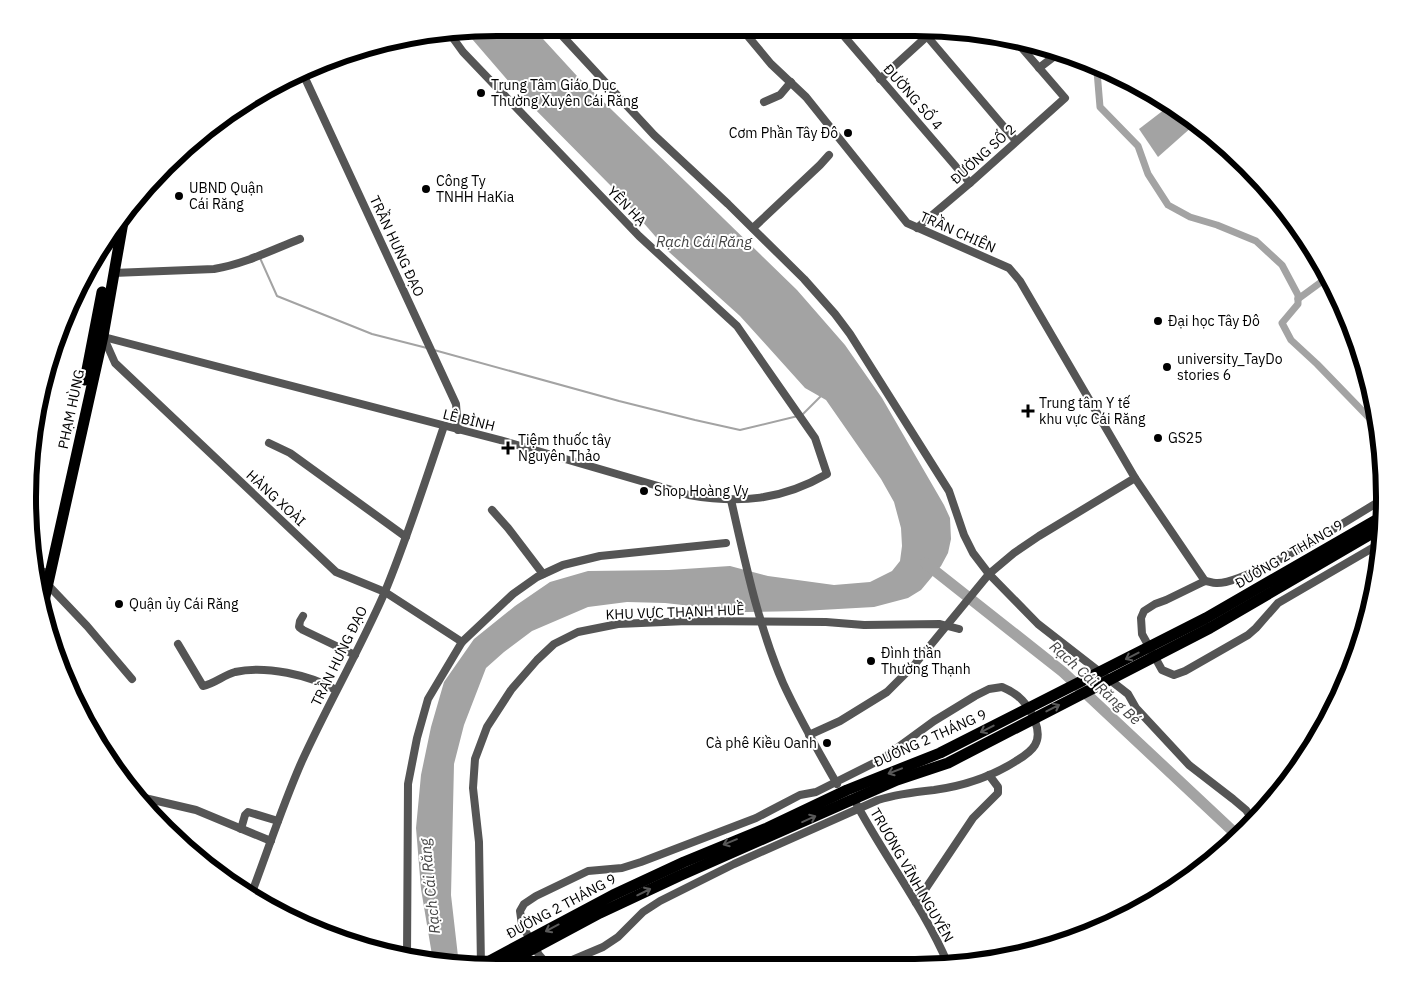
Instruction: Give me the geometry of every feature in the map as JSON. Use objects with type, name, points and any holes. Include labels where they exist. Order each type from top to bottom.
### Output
[{"type":"highway","name":"PHẠM HÙNG","points":[[45,585],[121,231]]},
{"type":"highway","name":"PHẠM HÙNG","points":[[98,336],[113,242]]},
{"type":"highway","name":"ĐƯỜNG 2 THÁNG 9","points":[[513,959],[598,910],[613,895],[684,862],[767,828],[842,792],[940,753],[1208,623],[1375,521]]},
{"type":"highway","name":"ĐƯỜNG 2 THÁNG 9","points":[[495,959],[598,910],[857,804],[883,786],[948,763],[1375,531]]},
{"type":"highway","name":"PHẠM HÙNG","points":[[42,569],[51,557]]},
{"type":"street","points":[[562,36],[654,135],[753,228],[804,279],[835,314],[850,334],[949,491],[964,534],[987,577],[1038,624],[1128,694],[1136,708],[1189,765],[1233,798],[1249,815]]},
{"type":"street","name":"TRẦN CHIÊN","points":[[748,36],[772,64],[806,97],[907,223],[1008,268],[1020,281],[1135,478],[1205,580]]},
{"type":"street","name":"ĐƯỜNG SỐ 4","points":[[844,36],[970,183]]},
{"type":"street","points":[[880,78],[927,36]]},
{"type":"street","points":[[927,36],[1016,141]]},
{"type":"street","name":"YÊN HẠ","points":[[453,38],[463,52],[638,236],[737,326],[815,438],[827,474]]},
{"type":"street","points":[[1023,49],[1039,68],[1052,58]]},
{"type":"street","name":"ĐƯỜNG SỐ 2","points":[[917,228],[1064,98],[1039,68]]},
{"type":"street","name":"TRẦN HƯNG ĐẠO","points":[[305,78],[456,404],[458,430]]},
{"type":"street","points":[[764,102],[780,95],[790,82]]},
{"type":"street","points":[[753,228],[820,165],[828,155]]},
{"type":"street","points":[[113,274],[226,267],[300,239]]},
{"type":"street","name":"LÊ BÌNH","points":[[98,336],[590,465],[689,495],[730,500],[756,499],[781,495],[827,474]]},
{"type":"street","name":"HÀNG XOÀI","points":[[98,336],[115,363],[336,572],[385,592],[462,642]]},
{"type":"street","name":"TRẦN HƯNG ĐẠO","points":[[253,889],[302,762],[385,592],[444,426]]},
{"type":"street","points":[[268,443],[290,453],[406,537]]},
{"type":"street","points":[[809,735],[840,721],[887,692],[915,664],[987,577],[1014,553],[1135,478]]},
{"type":"street","points":[[730,500],[765,634],[783,682],[809,735],[842,792]]},
{"type":"street","points":[[1373,548],[1278,603],[1256,628],[1236,642],[1185,671],[1174,675],[1162,670],[1142,634],[1141,618],[1144,611],[1155,604],[1205,580],[1217,583],[1233,580],[1259,570],[1376,504]]},
{"type":"street","points":[[492,510],[543,574]]},
{"type":"street","points":[[407,950],[408,784],[417,738],[428,699],[462,642],[513,594],[543,574],[563,565],[600,556],[726,543]]},
{"type":"street","points":[[1308,543],[1317,556]]},
{"type":"street","points":[[45,588],[87,626],[132,679]]},
{"type":"street","points":[[303,616],[299,627],[303,630],[355,655]]},
{"type":"street","name":"KHU VỰC THẠNH HUỀ","points":[[480,958],[478,842],[473,788],[475,759],[487,727],[511,690],[554,644],[578,632],[618,624],[687,621],[826,622],[864,625],[947,623],[959,629]]},
{"type":"street","points":[[178,644],[203,686],[233,672],[274,671],[288,672],[325,684],[336,690]]},
{"type":"street","points":[[543,959],[522,926],[520,911],[524,904],[536,896],[588,871],[622,868],[641,862],[756,818],[800,795],[816,792],[882,759],[934,721],[989,689],[1002,687],[1014,692],[1023,699],[1038,728],[1035,746],[1026,755],[972,782],[936,790],[894,795],[857,804],[660,901],[643,912],[618,937],[603,947],[574,959]]},
{"type":"street","points":[[916,904],[973,818],[998,792],[998,787],[989,775]]},
{"type":"street","points":[[878,800],[883,786]]},
{"type":"street","points":[[802,810],[816,792]]},
{"type":"street","points":[[149,799],[196,810],[271,841]]},
{"type":"street","name":"TRƯƠNG VĨNH NGUYÊN","points":[[857,804],[871,832],[939,943],[945,958]]},
{"type":"street","points":[[241,829],[245,815],[248,812],[278,821]]},
{"type":"water","name":"Rạch Cái Răng","points":[[540,36],[577,76],[797,290],[845,345],[882,398],[944,505],[950,518],[951,539],[948,553],[941,566],[921,590],[908,598],[874,607],[745,612],[665,603],[627,602],[588,607],[532,631],[504,652],[486,668],[464,725],[454,764],[451,895],[458,957],[432,954],[421,889],[416,828],[421,775],[431,727],[444,682],[474,639],[515,606],[550,582],[588,571],[669,570],[730,566],[768,576],[834,585],[870,582],[892,571],[900,561],[902,546],[901,528],[894,502],[881,479],[826,400],[805,388],[740,316],[669,252],[613,188],[516,90],[470,37]]},
{"type":"water","points":[[1164,110],[1190,128],[1158,157],[1139,129]]},
{"type":"waterway","points":[[1097,74],[1100,107],[1138,146],[1148,174],[1168,205],[1190,217],[1217,225],[1256,241],[1282,265],[1298,295],[1298,304],[1282,323],[1291,340],[1369,417]]},
{"type":"waterway","points":[[260,258],[277,296],[372,334],[427,348]]},
{"type":"waterway","points":[[1298,299],[1322,282]]},
{"type":"waterway","points":[[434,350],[619,401],[740,430],[798,416]]},
{"type":"waterway","points":[[802,415],[822,395]]},
{"type":"waterway","name":"Rạch Cái Răng Bé","points":[[925,563],[1063,672],[1233,831]]},
{"type":"place","name":"Trung Tâm Giáo Dục Thường Xuyên Cái Răng","points":[[481,93]]},
{"type":"place","name":"Cơm Phần Tây Đô","points":[[848,133]]},
{"type":"place","name":"Công Ty TNHH HaKia","points":[[426,189]]},
{"type":"place","name":"UBND Quận Cái Răng","points":[[179,196]]},
{"type":"place","name":"Đại học Tây Đô","points":[[1158,321]]},
{"type":"place","name":"university_TayDo stories 6","points":[[1167,367]]},
{"type":"place","name":"Trung tâm Y tế khu vực Cái Răng","points":[[1028,411]]},
{"type":"place","name":"GS25","points":[[1158,438]]},
{"type":"place","name":"Tiệm thuốc tây Nguyên Thảo","points":[[508,448]]},
{"type":"place","name":"Shop Hoàng Vy","points":[[644,491]]},
{"type":"place","name":"Quận ủy Cái Răng","points":[[119,604]]},
{"type":"place","name":"Đình thần Thường Thạnh","points":[[871,661]]},
{"type":"place","name":"Cà phê Kiều Oanh","points":[[827,743]]}]
